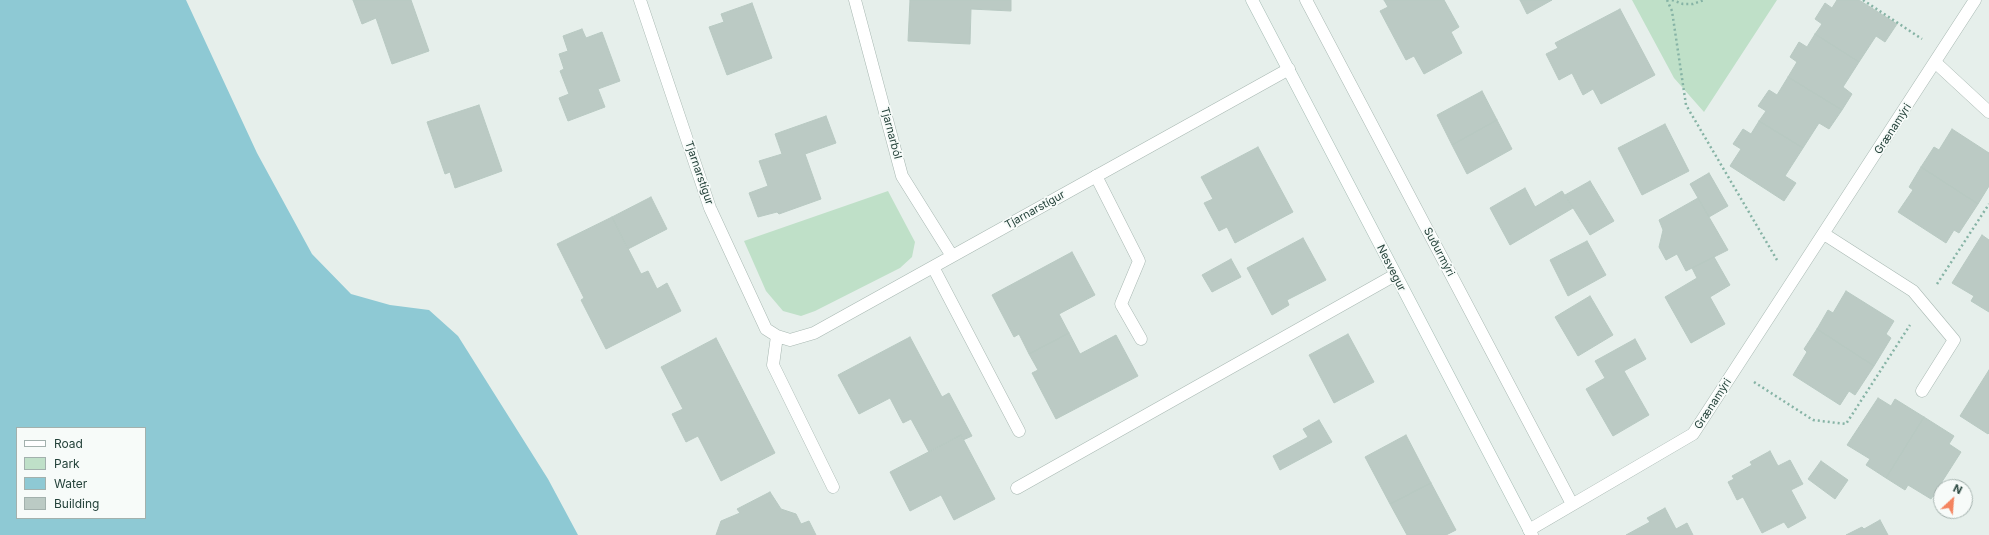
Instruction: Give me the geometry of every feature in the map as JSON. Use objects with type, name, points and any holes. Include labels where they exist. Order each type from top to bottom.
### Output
[{"type":"street","name":"Tjarnarstígur","points":[[640,0],[710,208],[766,329],[777,336],[790,340],[814,333],[1289,69]]},
{"type":"street","name":"Tjarnarból","points":[[855,0],[902,176],[952,256]]},
{"type":"street","name":"Nesvegur","points":[[1252,0],[1530,533]]},
{"type":"street","name":"Suðurmýri","points":[[1306,0],[1572,504]]},
{"type":"street","name":"Grænamýri","points":[[1530,533],[1572,504],[1693,434],[1939,58],[1975,0]]},
{"type":"street","points":[[1939,58],[1989,112]]},
{"type":"street","points":[[1096,176],[1138,261],[1121,304],[1141,339]]},
{"type":"street","points":[[1824,234],[1913,291],[1954,340],[1922,391]]},
{"type":"street","points":[[933,266],[1020,431]]},
{"type":"street","points":[[1017,488],[1395,275]]},
{"type":"street","points":[[777,336],[773,365],[833,487]]},
{"type":"path","points":[[1667,0],[1672,11],[1686,105],[1791,284]]},
{"type":"path","points":[[1672,0],[1683,4],[1693,4],[1704,0]]},
{"type":"path","points":[[1863,0],[1939,58]]},
{"type":"path","points":[[1735,370],[1813,420],[1846,424],[1989,204]]},
{"type":"green space","points":[[1632,0],[1777,0],[1704,112],[1674,78]]},
{"type":"green space","points":[[888,191],[915,242],[912,257],[900,268],[815,311],[801,316],[783,311],[766,291],[744,241]]},
{"type":"water","points":[[0,0],[186,0],[257,153],[312,254],[351,294],[390,305],[429,310],[458,336],[548,479],[578,535],[0,535]]},
{"type":"building","points":[[353,0],[411,0],[429,51],[392,64],[376,18],[362,24]]},
{"type":"building","points":[[910,0],[1011,0],[1011,11],[971,9],[970,44],[908,41]]},
{"type":"building","points":[[1384,0],[1444,0],[1459,27],[1451,32],[1462,53],[1424,74],[1414,56],[1406,60],[1380,11],[1388,7]]},
{"type":"building","points":[[1520,0],[1552,0],[1527,14]]},
{"type":"building","points":[[1837,0],[1859,0],[1897,24],[1885,42],[1876,36],[1859,62],[1815,34],[1822,24],[1815,19],[1825,3],[1832,8]]},
{"type":"building","points":[[752,3],[772,58],[727,75],[709,27],[724,22],[721,14]]},
{"type":"building","points":[[1620,9],[1655,75],[1601,104],[1593,89],[1583,95],[1572,73],[1559,80],[1546,54],[1558,48],[1555,43]]},
{"type":"building","points":[[582,29],[586,38],[602,32],[620,81],[598,89],[605,107],[568,121],[559,98],[569,94],[560,71],[564,69],[559,54],[568,51],[563,36]]},
{"type":"building","points":[[1815,34],[1859,62],[1843,87],[1852,94],[1842,110],[1788,77],[1797,62],[1790,57],[1799,42],[1807,47]]},
{"type":"building","points":[[1788,77],[1842,110],[1829,129],[1819,123],[1803,148],[1759,121],[1766,111],[1758,106],[1769,90],[1777,95]]},
{"type":"building","points":[[1482,91],[1497,120],[1452,145],[1437,115]]},
{"type":"building","points":[[479,105],[502,171],[455,188],[450,172],[445,174],[427,122]]},
{"type":"building","points":[[826,116],[836,143],[805,154],[821,199],[779,214],[777,212],[758,217],[749,193],[768,186],[759,161],[782,154],[775,134]]},
{"type":"building","points":[[1497,120],[1512,149],[1467,174],[1452,145]]},
{"type":"building","points":[[1759,121],[1803,148],[1785,176],[1796,183],[1784,201],[1730,166],[1741,149],[1733,144],[1743,129],[1751,134]]},
{"type":"building","points":[[1665,124],[1689,171],[1642,195],[1618,148]]},
{"type":"building","points":[[1952,129],[1989,153],[1989,186],[1978,204],[1921,167],[1934,147],[1939,150]]},
{"type":"building","points":[[1258,147],[1293,212],[1235,243],[1227,227],[1219,231],[1204,203],[1213,199],[1201,177]]},
{"type":"building","points":[[1921,167],[1978,204],[1959,233],[1954,230],[1946,243],[1898,212],[1913,190],[1909,187]]},
{"type":"building","points":[[1709,173],[1728,206],[1709,217],[1690,184]]},
{"type":"building","points":[[1590,181],[1614,221],[1590,235],[1565,195]]},
{"type":"building","points":[[1525,188],[1535,207],[1562,191],[1573,208],[1510,245],[1490,208]]},
{"type":"building","points":[[651,197],[667,229],[628,249],[612,217]]},
{"type":"building","points":[[1698,198],[1728,250],[1686,271],[1677,254],[1666,260],[1659,247],[1663,230],[1659,220]]},
{"type":"building","points":[[612,217],[641,274],[648,271],[657,289],[667,283],[681,311],[606,349],[581,300],[584,298],[557,244]]},
{"type":"building","points":[[1982,235],[1989,240],[1989,312],[1971,301],[1974,296],[1952,283]]},
{"type":"building","points":[[1303,238],[1326,280],[1287,300],[1289,305],[1272,315],[1247,268]]},
{"type":"building","points":[[1587,241],[1606,275],[1568,296],[1550,260]]},
{"type":"building","points":[[1072,252],[1095,295],[1059,314],[1069,333],[1029,354],[1019,334],[1014,337],[992,295]]},
{"type":"building","points":[[1714,257],[1730,285],[1710,297],[1725,324],[1691,343],[1665,297],[1697,278],[1692,268]]},
{"type":"building","points":[[1231,259],[1241,277],[1212,292],[1202,275]]},
{"type":"building","points":[[1846,291],[1894,321],[1886,334],[1891,338],[1874,366],[1817,329],[1828,310],[1833,313]]},
{"type":"building","points":[[1590,296],[1613,335],[1578,356],[1555,317]]},
{"type":"building","points":[[1817,329],[1874,366],[1855,395],[1849,391],[1840,405],[1793,375],[1807,352],[1804,349]]},
{"type":"building","points":[[1069,333],[1080,354],[1116,335],[1138,376],[1056,419],[1032,373],[1038,370],[1029,354]]},
{"type":"building","points":[[1348,334],[1374,382],[1334,403],[1309,355]]},
{"type":"building","points":[[910,337],[942,397],[949,393],[972,436],[963,440],[961,435],[929,452],[911,419],[903,423],[890,398],[859,414],[838,375]]},
{"type":"building","points":[[716,338],[775,453],[721,481],[698,436],[686,442],[672,414],[683,409],[661,367]]},
{"type":"building","points":[[1635,339],[1646,359],[1624,371],[1649,415],[1613,436],[1586,389],[1605,378],[1595,361]]},
{"type":"building","points":[[1989,370],[1989,433],[1988,434],[1960,416]]},
{"type":"building","points":[[1878,398],[1891,406],[1895,399],[1924,417],[1886,478],[1866,465],[1870,459],[1847,445]]},
{"type":"building","points":[[1924,417],[1954,436],[1949,444],[1961,452],[1944,479],[1933,479],[1933,496],[1931,499],[1908,485],[1905,490],[1886,478]]},
{"type":"building","points":[[1319,420],[1332,442],[1280,470],[1273,456],[1308,437],[1303,429]]},
{"type":"building","points":[[961,435],[995,499],[954,520],[941,495],[910,511],[890,472]]},
{"type":"building","points":[[1406,435],[1431,483],[1390,504],[1365,457]]},
{"type":"building","points":[[1770,451],[1778,466],[1790,460],[1803,484],[1791,490],[1806,518],[1788,528],[1784,522],[1762,533],[1743,497],[1737,500],[1728,482],[1734,479],[1732,476],[1752,465],[1750,462]]},
{"type":"building","points":[[1821,461],[1848,480],[1835,499],[1808,479]]},
{"type":"building","points":[[1431,483],[1456,530],[1446,535],[1407,535],[1390,504]]},
{"type":"building","points":[[770,492],[781,509],[796,514],[801,524],[809,521],[816,535],[716,535],[721,521],[740,513],[737,509]]},
{"type":"building","points":[[1665,508],[1676,529],[1687,523],[1693,535],[1626,535],[1650,522],[1647,518]]},
{"type":"building","points":[[1880,520],[1888,535],[1846,535],[1862,527],[1864,529]]}]
